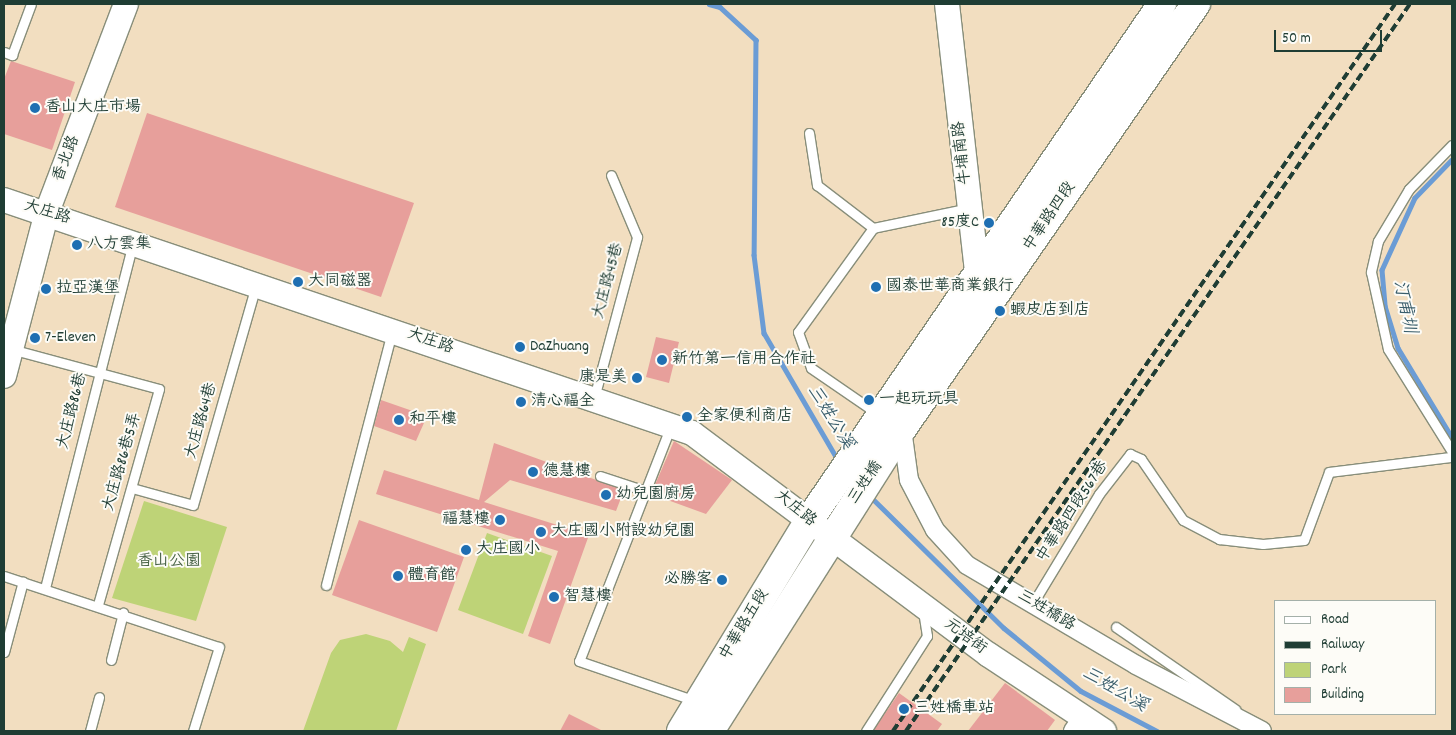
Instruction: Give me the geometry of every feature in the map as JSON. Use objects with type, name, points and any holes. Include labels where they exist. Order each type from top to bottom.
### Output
[{"type":"main road","name":"中華路四段","points":[[892,423],[977,271],[1162,4]]},
{"type":"main road","name":"中華路四段","points":[[892,423],[1000,291],[1196,4]]},
{"type":"main road","name":"三姓橋","points":[[820,528],[892,423]]},
{"type":"main road","name":"中華路五段","points":[[681,731],[699,702],[820,528]]},
{"type":"main road","name":"中華路五段","points":[[710,731],[820,528]]},
{"type":"street","name":"香北路","points":[[4,376],[47,212],[126,4]]},
{"type":"street","name":"牛埔南路","points":[[947,4],[977,271]]},
{"type":"street","name":"大庄路","points":[[4,200],[47,212],[393,329],[692,433],[820,528]]},
{"type":"street","points":[[977,271],[1000,291]]},
{"type":"street","name":"三姓橋路","points":[[892,423],[909,480],[935,530],[967,565],[1256,728]]},
{"type":"street","name":"元培街","points":[[820,528],[922,603],[1078,725],[1104,731]]},
{"type":"lane","points":[[4,52],[12,55],[30,8]]},
{"type":"lane","points":[[810,133],[817,185],[873,228]]},
{"type":"lane","points":[[1452,145],[1409,189],[1378,241],[1371,272],[1388,349],[1452,452]]},
{"type":"lane","name":"大庄路45巷","points":[[594,398],[637,237],[611,175]]},
{"type":"lane","points":[[892,423],[812,368],[798,332],[873,228],[970,208]]},
{"type":"lane","name":"大庄路86巷","points":[[45,588],[98,372],[133,241]]},
{"type":"lane","name":"大庄路64巷","points":[[132,488],[193,506],[257,283]]},
{"type":"lane","points":[[326,585],[393,329]]},
{"type":"lane","points":[[11,349],[98,372]]},
{"type":"lane","name":"大庄路86巷5弄","points":[[98,372],[159,389],[98,604]]},
{"type":"lane","points":[[671,425],[579,661],[699,702]]},
{"type":"lane","name":"中華路四段567巷","points":[[1033,603],[1100,494],[1130,454],[1141,458],[1183,520],[1219,539],[1263,544],[1304,540],[1329,472],[1452,457]]},
{"type":"lane","points":[[600,476],[646,490]]},
{"type":"lane","points":[[4,576],[98,604],[219,647],[193,731]]},
{"type":"lane","points":[[4,652],[23,581]]},
{"type":"lane","points":[[866,731],[927,636],[922,603]]},
{"type":"lane","points":[[110,660],[124,613]]},
{"type":"lane","points":[[1116,627],[1226,702],[1256,728]]},
{"type":"lane","points":[[90,731],[99,697]]},
{"type":"green space","name":"香山公園","points":[[144,501],[227,527],[196,621],[112,598]]},
{"type":"green space","points":[[487,533],[552,556],[523,634],[458,610]]},
{"type":"green space","points":[[366,634],[390,641],[403,652],[409,637],[426,644],[396,731],[303,731],[331,653],[340,640]]},
{"type":"building","name":"香山大庄市場","points":[[11,61],[75,82],[52,150],[4,134],[4,79]]},
{"type":"building","points":[[147,113],[414,203],[381,297],[115,207]]},
{"type":"building","name":"新竹第一信用合作社","points":[[656,337],[679,342],[669,383],[646,377]]},
{"type":"building","name":"和平樓","points":[[381,400],[427,416],[416,441],[374,426]]},
{"type":"building","points":[[674,441],[732,480],[706,514],[651,494]]},
{"type":"building","points":[[494,443],[624,490],[616,511],[510,480],[484,502],[589,535],[550,644],[528,636],[558,551],[376,494],[384,470],[479,500]]},
{"type":"building","name":"體育館","points":[[359,520],[464,557],[437,632],[332,595]]},
{"type":"building","points":[[1005,683],[1055,720],[1047,731],[968,731]]},
{"type":"building","name":"三姓橋車站","points":[[899,693],[942,724],[937,731],[873,731]]},
{"type":"building","points":[[569,714],[603,731],[560,731]]},
{"type":"waterway","name":"三姓公溪","points":[[709,4],[720,7],[756,40],[754,255],[764,333],[838,460]]},
{"type":"waterway","name":"汀甫圳","points":[[1452,160],[1415,198],[1382,270],[1385,306],[1398,348],[1452,437]]},
{"type":"waterway","name":"三姓公溪","points":[[870,496],[1004,628],[1081,691],[1157,731]]},
{"type":"railway","points":[[893,731],[1395,4]]},
{"type":"railway","points":[[906,731],[1410,4]]},
{"type":"place","name":"香山大庄市場","points":[[35,108]]},
{"type":"place","name":"85度C","points":[[989,223]]},
{"type":"place","name":"八方雲集","points":[[77,245]]},
{"type":"place","name":"大同磁器","points":[[298,282]]},
{"type":"place","name":"國泰世華商業銀行","points":[[876,287]]},
{"type":"place","name":"拉亞漢堡","points":[[46,289]]},
{"type":"place","name":"蝦皮店到店","points":[[1000,311]]},
{"type":"place","name":"7-Eleven","points":[[35,338]]},
{"type":"place","name":"DaZhuang","points":[[520,347]]},
{"type":"place","name":"新竹第一信用合作社","points":[[662,360]]},
{"type":"place","name":"康是美","points":[[637,378]]},
{"type":"place","name":"一起玩玩具","points":[[869,400]]},
{"type":"place","name":"清心福全","points":[[521,402]]},
{"type":"place","name":"全家便利商店","points":[[687,417]]},
{"type":"place","name":"和平樓","points":[[399,420]]},
{"type":"place","name":"德慧樓","points":[[533,472]]},
{"type":"place","name":"幼兒園廚房","points":[[606,495]]},
{"type":"place","name":"福慧樓","points":[[500,520]]},
{"type":"place","name":"大庄國小附設幼兒園","points":[[541,532]]},
{"type":"place","name":"大庄國小","points":[[466,550]]},
{"type":"place","name":"體育館","points":[[398,576]]},
{"type":"place","name":"必勝客","points":[[722,580]]},
{"type":"place","name":"智慧樓","points":[[554,597]]},
{"type":"place","name":"三姓橋車站","points":[[904,709]]}]
